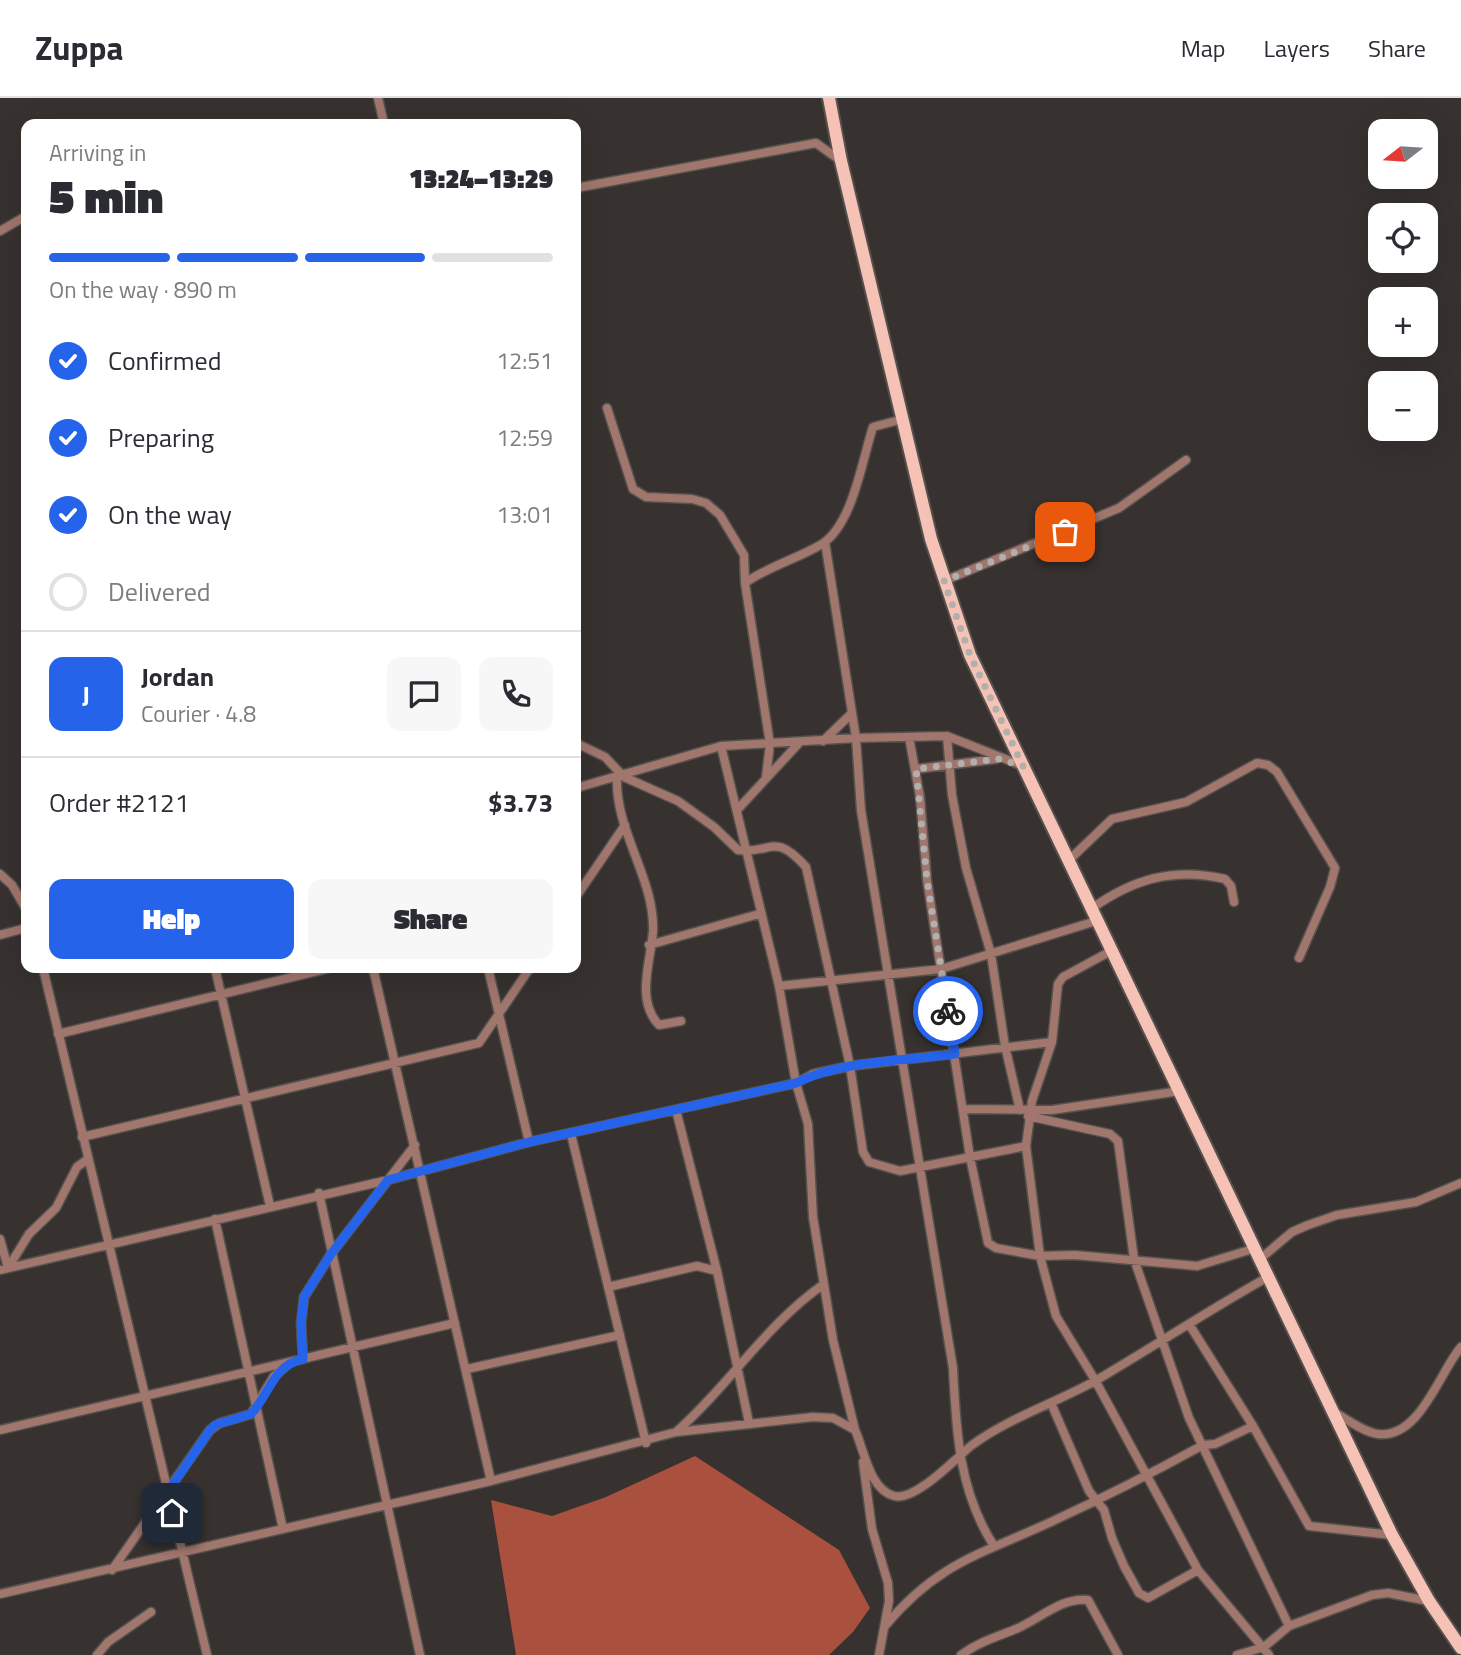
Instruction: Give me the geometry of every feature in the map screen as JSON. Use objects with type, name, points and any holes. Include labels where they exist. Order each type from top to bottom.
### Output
[{"type":"main road","points":[[829,98],[841,161],[944,581],[970,655],[1392,1535],[1429,1601],[1461,1648]]},
{"type":"street","points":[[378,98],[383,119]]},
{"type":"street","points":[[581,187],[816,143],[841,161]]},
{"type":"street","points":[[0,231],[21,219]]},
{"type":"street","points":[[607,408],[633,489],[646,497],[692,499],[706,503],[720,515],[744,555],[745,583],[770,744],[766,777]]},
{"type":"street","points":[[745,583],[761,572],[825,542],[852,502],[873,427],[903,419]]},
{"type":"street","points":[[944,581],[1118,508],[1186,460]]},
{"type":"street","points":[[825,542],[856,738],[860,810],[904,1061],[953,1368],[960,1457],[971,1502],[994,1546]]},
{"type":"street","points":[[823,741],[851,714]]},
{"type":"street","points":[[581,787],[720,746],[856,738],[947,736],[999,759],[1023,766]]},
{"type":"street","points":[[947,736],[966,868],[991,954],[1005,1046],[1020,1110]]},
{"type":"street","points":[[909,737],[916,769],[927,880],[970,1157],[988,1243],[996,1248],[1040,1256],[1134,1259],[1197,1266],[1258,1253],[1292,1232],[1337,1215],[1416,1202],[1461,1183]]},
{"type":"street","points":[[737,810],[799,743]]},
{"type":"street","points":[[581,745],[605,757],[620,777],[678,801],[714,827],[738,850],[777,845],[793,853],[806,867],[833,981],[863,1152],[869,1162],[900,1171],[1026,1146]]},
{"type":"street","points":[[720,746],[759,914],[779,986],[796,1083],[808,1124],[813,1217],[824,1284],[862,1452],[872,1529],[887,1583],[889,1601],[879,1655]]},
{"type":"street","points":[[916,769],[999,759]]},
{"type":"street","points":[[1068,861],[1112,819],[1186,802],[1257,763],[1268,765],[1277,772],[1335,868],[1330,887],[1299,958]]},
{"type":"street","points":[[620,777],[625,825],[649,904],[653,932],[649,945],[647,1002],[652,1017],[659,1025],[681,1021]]},
{"type":"street","points":[[581,890],[625,825]]},
{"type":"street","points":[[0,874],[12,885],[21,900]]},
{"type":"street","points":[[779,986],[942,969],[991,954],[1094,915],[1135,882],[1165,876],[1225,879],[1231,886],[1234,902]]},
{"type":"street","points":[[649,945],[759,914]]},
{"type":"street","points":[[0,934],[21,929]]},
{"type":"street","points":[[1111,951],[1063,977],[1058,984],[1052,1042],[1029,1114],[1026,1146],[1040,1256],[1056,1316],[1095,1380],[1198,1570],[1269,1655]]},
{"type":"street","points":[[44,973],[207,1655]]},
{"type":"street","points":[[216,973],[270,1206]]},
{"type":"street","points":[[58,1034],[220,992],[307,973]]},
{"type":"street","points":[[374,973],[491,1481]]},
{"type":"street","points":[[489,973],[529,1142]]},
{"type":"street","points":[[82,1137],[479,1043],[527,973]]},
{"type":"street","points":[[4,1269],[319,1193],[388,1180],[529,1142],[796,1083],[813,1074],[850,1066],[1052,1042]]},
{"type":"street","points":[[1029,1114],[1180,1091]]},
{"type":"street","points":[[963,1109],[1020,1110],[1110,1134],[1118,1141],[1134,1259],[1189,1418],[1289,1626]]},
{"type":"street","points":[[676,1110],[717,1271],[750,1423]]},
{"type":"street","points":[[571,1134],[646,1443]]},
{"type":"street","points":[[300,1360],[304,1297],[331,1254],[415,1145]]},
{"type":"street","points":[[4,1269],[29,1234],[56,1208],[77,1167],[88,1159]]},
{"type":"street","points":[[319,1193],[420,1655]]},
{"type":"street","points":[[215,1219],[283,1529]]},
{"type":"street","points":[[0,1239],[4,1269]]},
{"type":"street","points":[[608,1287],[697,1266],[717,1271]]},
{"type":"street","points":[[862,1452],[882,1488],[894,1496],[916,1490],[988,1436],[1095,1380],[1268,1277]]},
{"type":"street","points":[[676,1432],[704,1407],[774,1325],[824,1284]]},
{"type":"street","points":[[0,1430],[455,1323]]},
{"type":"street","points":[[1189,1324],[1253,1426],[1309,1526],[1392,1535]]},
{"type":"street","points":[[467,1369],[620,1335]]},
{"type":"street","points":[[1334,1412],[1379,1434],[1394,1432],[1422,1410],[1461,1347]]},
{"type":"street","points":[[112,1570],[215,1425],[251,1414],[274,1376],[300,1360]]},
{"type":"street","points":[[1051,1404],[1096,1501],[1104,1510],[1124,1566],[1143,1597],[1148,1598],[1198,1570]]},
{"type":"street","points":[[0,1594],[491,1481],[646,1443],[676,1432],[750,1423],[790,1422],[813,1417],[834,1418],[855,1430]]},
{"type":"street","points":[[885,1626],[904,1603],[939,1573],[1096,1501],[1203,1445],[1215,1444],[1253,1426]]},
{"type":"street","points":[[1237,1655],[1264,1647],[1289,1626],[1372,1595],[1388,1593],[1429,1601]]},
{"type":"street","points":[[961,1655],[988,1637],[1017,1628],[1064,1602],[1080,1599],[1088,1600],[1094,1606],[1118,1655]]},
{"type":"street","points":[[97,1655],[108,1642],[151,1612]]},
{"type":"shaded area","points":[[695,1456],[839,1550],[870,1608],[853,1632],[829,1655],[516,1655],[491,1500],[552,1516],[606,1497]]},
{"type":"way so far","points":[[948,1011],[927,880],[916,769],[999,759],[1023,766],[970,655],[944,581],[1065,532]]},
{"type":"route","points":[[172,1513],[167,1493],[210,1430],[215,1425],[251,1414],[274,1376],[283,1367],[303,1359],[301,1308],[304,1297],[331,1254],[388,1180],[529,1142],[796,1083],[813,1074],[850,1066],[955,1054],[948,1011]]}]
